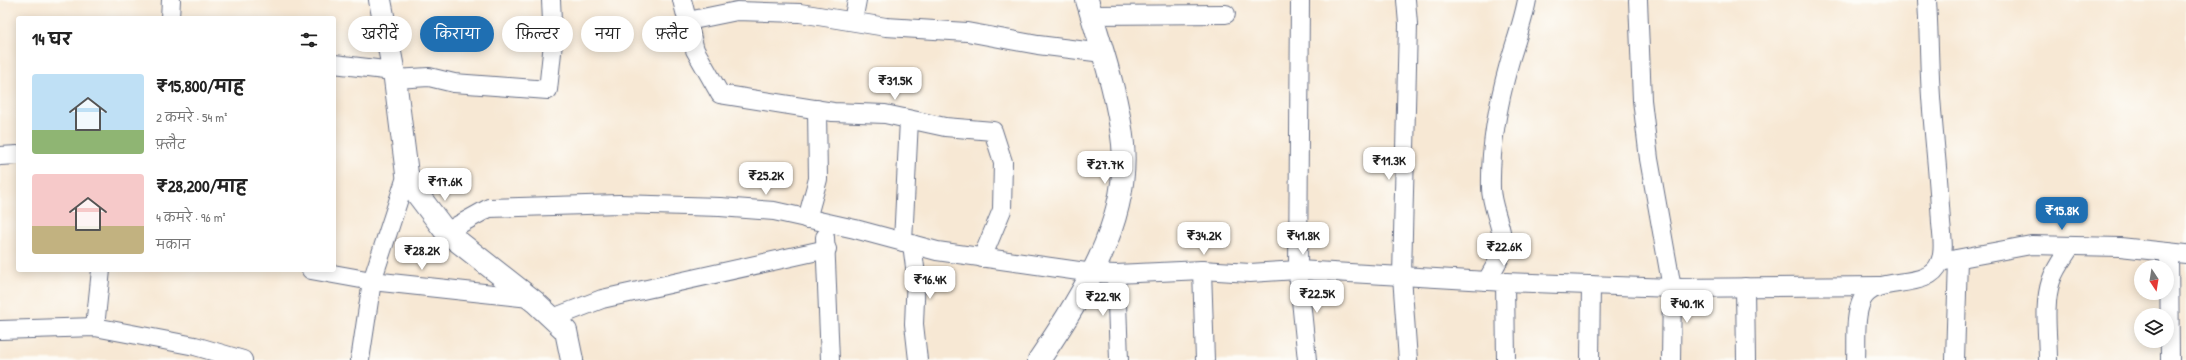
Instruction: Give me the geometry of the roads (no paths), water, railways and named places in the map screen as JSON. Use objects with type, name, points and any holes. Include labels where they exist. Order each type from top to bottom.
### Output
[{"type":"street","points":[[170,16],[172,0]]},
{"type":"street","points":[[380,0],[394,75],[407,174],[418,195],[446,232],[530,298],[566,330],[572,360]]},
{"type":"street","points":[[336,64],[394,75],[429,77],[454,83],[548,90],[553,43],[551,0]]},
{"type":"street","points":[[682,0],[687,16]]},
{"type":"street","points":[[853,21],[857,0]]},
{"type":"street","points":[[1300,0],[1298,270],[1307,360]]},
{"type":"street","points":[[1406,0],[1408,24],[1402,276],[1408,360]]},
{"type":"street","points":[[1487,281],[1501,254],[1502,244],[1491,190],[1491,169],[1499,108],[1527,0]]},
{"type":"street","points":[[1638,0],[1642,100],[1649,159],[1672,288],[1671,360]]},
{"type":"street","points":[[446,232],[489,208],[620,204],[720,207],[774,211],[936,251],[1093,273],[1116,274],[1202,270],[1250,273],[1298,270],[1504,282],[1672,288],[1880,286],[1926,277],[1934,272],[1940,262],[1942,242],[1931,96],[1928,0]]},
{"type":"street","points":[[1039,360],[1077,304],[1093,273],[1115,216],[1122,186],[1123,145],[1115,98],[1090,8],[1226,14]]},
{"type":"street","points":[[702,17],[737,11],[800,13],[886,27],[967,32],[1038,45],[1103,53]]},
{"type":"street","points":[[696,52],[720,94],[817,109],[885,114],[945,127],[993,131],[1003,162],[1002,210],[982,258]]},
{"type":"street","points":[[817,109],[818,180],[815,220],[827,249],[830,360]]},
{"type":"street","points":[[909,120],[907,243],[916,275],[914,324],[918,360]]},
{"type":"street","points":[[0,156],[16,155]]},
{"type":"street","points":[[360,360],[372,281],[407,174]]},
{"type":"street","points":[[1940,262],[2004,249],[2031,246],[2120,247],[2177,253],[2170,360]]},
{"type":"street","points":[[2048,360],[2048,312],[2050,282],[2056,269],[2071,246]]},
{"type":"street","points":[[553,318],[602,299],[827,249]]},
{"type":"street","points":[[1955,360],[1958,259]]},
{"type":"street","points":[[1202,270],[1205,360]]},
{"type":"street","points":[[95,327],[102,272]]},
{"type":"street","points":[[322,272],[372,281],[530,298]]},
{"type":"street","points":[[1116,274],[1119,360]]},
{"type":"street","points":[[1504,282],[1506,360]]},
{"type":"street","points":[[1590,360],[1591,285]]},
{"type":"street","points":[[1856,360],[1858,314],[1863,299],[1880,286]]},
{"type":"street","points":[[1745,287],[1746,360]]},
{"type":"street","points":[[0,330],[95,327],[193,353],[243,360]]}]
